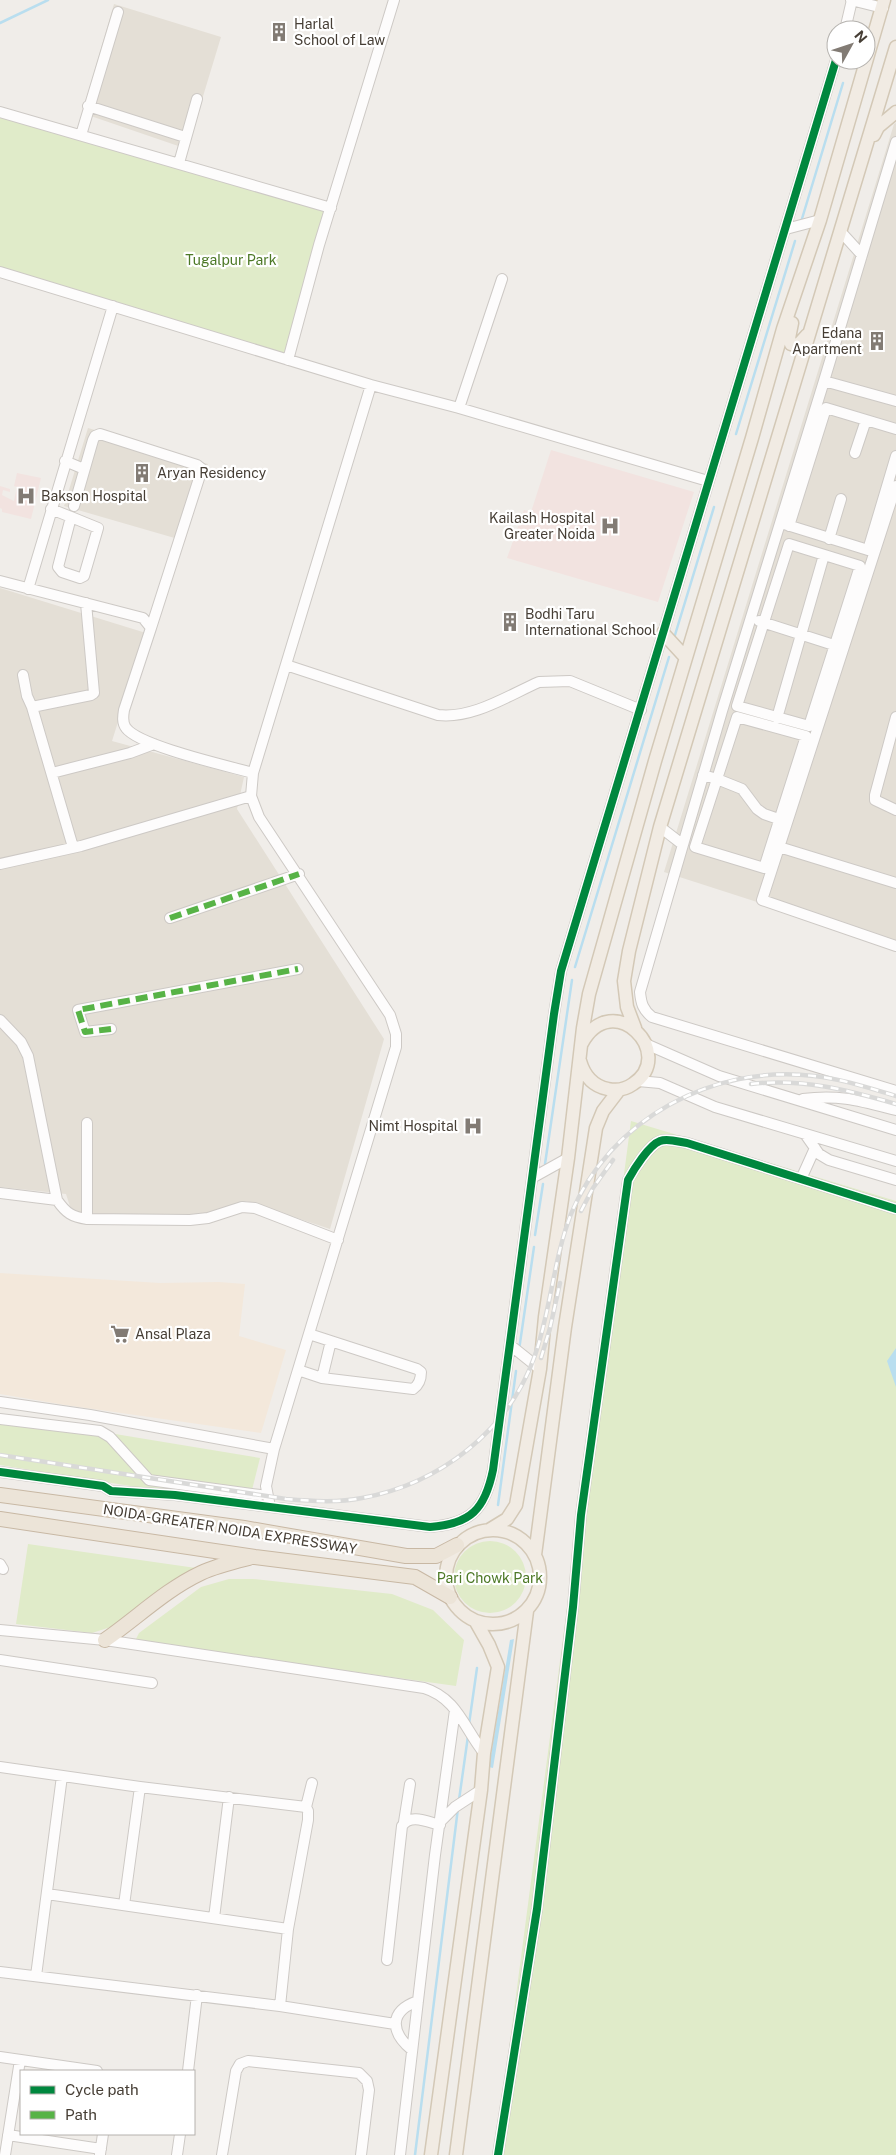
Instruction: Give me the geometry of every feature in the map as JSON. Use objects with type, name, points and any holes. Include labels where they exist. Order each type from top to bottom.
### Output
[{"type":"highway","name":"NOIDA-GREATER NOIDA EXPRESSWAY","points":[[0,1495],[244,1528],[406,1556],[436,1556],[458,1546]]},
{"type":"highway","name":"NOIDA-GREATER NOIDA EXPRESSWAY","points":[[0,1518],[255,1557],[415,1577],[450,1597]]},
{"type":"highway","points":[[105,1640],[173,1589],[200,1574],[219,1566],[255,1557]]},
{"type":"main road","points":[[489,1530],[503,1531],[516,1536],[527,1544],[535,1555],[540,1570],[540,1585],[535,1599],[527,1611],[516,1619],[503,1624],[489,1625],[476,1622],[465,1616],[450,1597],[446,1584],[446,1570],[450,1557],[458,1546],[472,1535],[489,1530],[507,1518],[516,1505],[540,1369],[545,1317],[589,994],[686,658],[791,306],[820,220],[884,4]]},
{"type":"main road","points":[[580,1060],[582,1069],[593,1083],[601,1088],[619,1090],[629,1087],[638,1081],[645,1070],[648,1057],[646,1044],[635,1028],[628,1007],[624,981],[629,951],[660,827],[810,331],[868,144],[891,81],[896,46]]},
{"type":"main road","points":[[868,144],[878,127],[896,112]]},
{"type":"main road","points":[[791,306],[793,315],[789,338],[791,344],[798,345],[810,331]]},
{"type":"main road","points":[[663,633],[686,658]]},
{"type":"main road","points":[[582,1043],[593,1028],[609,1022],[627,1024],[635,1028]]},
{"type":"main road","points":[[535,1555],[565,1327],[596,1128],[603,1111],[619,1090]]},
{"type":"main road","points":[[456,2155],[527,1611]]},
{"type":"main road","points":[[431,2155],[481,1790],[484,1753],[498,1667],[476,1622]]},
{"type":"street","points":[[288,360],[330,208],[394,0]]},
{"type":"street","points":[[847,20],[852,0],[884,4]]},
{"type":"street","points":[[81,135],[88,106],[118,12]]},
{"type":"street","points":[[0,1472],[103,1486],[111,1490],[175,1495],[430,1527],[448,1526],[464,1520],[484,1503],[490,1489],[561,971],[833,70]]},
{"type":"street","points":[[178,163],[197,99]]},
{"type":"street","points":[[88,106],[185,137]]},
{"type":"street","points":[[0,112],[330,208]]},
{"type":"street","points":[[896,142],[824,381],[821,406],[785,524],[751,618],[682,844],[640,992],[645,1012],[652,1017],[896,1091]]},
{"type":"street","points":[[786,228],[820,220]]},
{"type":"street","points":[[841,232],[862,255]]},
{"type":"street","points":[[0,272],[371,385],[459,408],[708,481]]},
{"type":"street","points":[[459,408],[502,279]]},
{"type":"street","points":[[28,589],[113,306]]},
{"type":"street","points":[[824,381],[896,401]]},
{"type":"street","points":[[252,1505],[263,1490],[396,1047],[396,1034],[390,1015],[299,874],[259,817],[251,796],[253,773],[371,385]]},
{"type":"street","points":[[821,406],[896,429]]},
{"type":"street","points":[[855,453],[866,420]]},
{"type":"street","points":[[51,509],[73,512],[98,528],[84,576],[80,578],[62,572],[58,567],[73,512],[84,470],[96,436],[100,434],[197,465],[202,469],[122,720],[124,727],[133,735],[154,744],[253,773]]},
{"type":"street","points":[[785,524],[868,550],[896,456]]},
{"type":"street","points":[[66,461],[84,470]]},
{"type":"street","points":[[896,486],[839,647],[809,726],[737,706],[789,544],[860,566],[839,647],[783,821],[764,868],[695,847],[737,717],[806,736],[783,821],[779,847],[762,900],[896,946]]},
{"type":"street","points":[[830,539],[841,500]]},
{"type":"street","points":[[777,718],[824,555]]},
{"type":"street","points":[[0,581],[137,616],[143,618],[151,628]]},
{"type":"street","points":[[32,708],[94,693],[86,603]]},
{"type":"street","points":[[751,618],[839,647]]},
{"type":"street","points":[[286,665],[438,715],[468,714],[539,682],[551,680],[570,681],[641,710]]},
{"type":"street","points":[[23,675],[27,696],[74,847]]},
{"type":"street","points":[[896,717],[892,743],[875,800],[896,810]]},
{"type":"street","points":[[52,774],[130,753],[154,744]]},
{"type":"street","points":[[703,775],[742,789],[756,809],[783,821]]},
{"type":"street","points":[[0,864],[74,847],[251,796]]},
{"type":"street","points":[[660,827],[682,844]]},
{"type":"street","points":[[779,847],[896,883]]},
{"type":"street","points":[[170,918],[299,874]]},
{"type":"street","points":[[111,1029],[86,1032],[78,1010],[298,969]]},
{"type":"street","points":[[0,1020],[21,1042],[28,1056],[57,1200],[66,1213],[74,1217],[87,1219],[190,1220],[208,1218],[242,1208],[254,1208],[338,1240]]},
{"type":"street","points":[[646,1044],[719,1076],[896,1130]]},
{"type":"street","points":[[638,1081],[660,1083],[715,1107],[896,1161]]},
{"type":"street","points":[[799,1100],[820,1097],[848,1098],[896,1110]]},
{"type":"street","points":[[87,1123],[87,1219]]},
{"type":"street","points":[[805,1134],[814,1148],[829,1160],[896,1180]]},
{"type":"street","points":[[498,2155],[537,1909],[573,1607],[586,1477],[628,1180],[653,1146],[661,1140],[667,1140],[688,1143],[896,1210]]},
{"type":"street","points":[[800,1179],[814,1148]]},
{"type":"street","points":[[532,1178],[568,1158]]},
{"type":"street","points":[[0,1193],[57,1200]]},
{"type":"street","points":[[298,1370],[322,1378],[413,1389],[418,1386],[421,1378],[421,1372],[417,1369],[309,1334]]},
{"type":"street","points":[[322,1378],[331,1340]]},
{"type":"street","points":[[510,1345],[540,1369]]},
{"type":"street","points":[[0,1402],[102,1417],[274,1450]]},
{"type":"street","points":[[100,1431],[102,1417]]},
{"type":"street","points":[[0,1419],[100,1431],[110,1437],[149,1480],[263,1490]]},
{"type":"street","points":[[111,1490],[119,1511]]},
{"type":"street","points":[[263,1490],[270,1507]]},
{"type":"street","points":[[0,1630],[105,1640],[424,1688],[446,1698],[484,1753]]},
{"type":"street","points":[[0,1660],[152,1684]]},
{"type":"street","points":[[400,2155],[455,1709]]},
{"type":"street","points":[[0,1767],[140,1787],[306,1807]]},
{"type":"street","points":[[36,1976],[62,1776]]},
{"type":"street","points":[[280,2006],[288,1929],[308,1820],[306,1807],[312,1783]]},
{"type":"street","points":[[387,1960],[402,1826],[410,1784]]},
{"type":"street","points":[[124,1905],[140,1787]]},
{"type":"street","points":[[440,1824],[459,1804],[481,1790]]},
{"type":"street","points":[[214,1918],[229,1797]]},
{"type":"street","points":[[404,1822],[412,1818],[440,1824]]},
{"type":"street","points":[[47,1894],[288,1929]]},
{"type":"street","points":[[0,1972],[197,1995],[395,2024]]},
{"type":"street","points":[[188,2070],[197,1995]]},
{"type":"street","points":[[412,2050],[402,2041],[395,2024],[398,2014],[402,2009],[418,2001]]},
{"type":"street","points":[[0,2057],[90,2070]]},
{"type":"street","points":[[5,2155],[20,2060]]},
{"type":"street","points":[[222,2155],[236,2071],[240,2064],[248,2060],[359,2074],[367,2081],[369,2090],[361,2155]]},
{"type":"street","points":[[8,2135],[101,2152],[103,2135]]},
{"type":"street","points":[[177,2155],[180,2135]]},
{"type":"shaded area","points":[[114,4],[221,37],[187,149],[82,113]]},
{"type":"shaded area","points":[[896,123],[896,947],[664,872],[894,124]]},
{"type":"shaded area","points":[[88,428],[208,464],[185,541],[64,506]]},
{"type":"shaded area","points":[[551,450],[694,492],[658,602],[507,558],[524,510],[531,512]]},
{"type":"shaded area","name":"Bakson Hospital","points":[[17,473],[41,478],[31,519],[2,512],[0,508],[0,486],[10,489],[10,492],[3,490],[2,495],[14,501],[17,487],[14,486]]},
{"type":"shaded area","points":[[0,588],[146,633],[112,741],[244,777],[237,809],[384,1039],[330,1229],[246,1201],[211,1217],[73,1216],[66,1194],[0,1187]]},
{"type":"shaded area","points":[[0,1273],[160,1283],[219,1282],[245,1284],[239,1336],[286,1350],[261,1433],[0,1394]]},
{"type":"green space","name":"Tugalpur Park","points":[[0,112],[331,208],[288,360],[0,272]]},
{"type":"green space","points":[[631,1121],[896,1201],[896,2155],[495,2155]]},
{"type":"green space","points":[[0,1415],[260,1458],[250,1498],[236,1503],[0,1465]]},
{"type":"green space","name":"Pari Chowk Park","points":[[490,1541],[510,1547],[520,1557],[526,1577],[520,1597],[510,1607],[490,1613],[470,1607],[460,1597],[454,1577],[460,1557],[470,1547]]},
{"type":"green space","points":[[28,1544],[196,1568],[120,1624],[92,1633],[16,1624]]},
{"type":"green space","points":[[229,1579],[253,1579],[392,1594],[433,1610],[464,1640],[456,1686],[135,1641],[139,1633],[201,1587]]},
{"type":"water","points":[[896,1348],[896,1387],[887,1361]]},
{"type":"water","points":[[514,1639],[493,1768],[489,1767],[510,1640]]},
{"type":"waterway","points":[[0,23],[48,0]]},
{"type":"waterway","points":[[801,222],[843,83]]},
{"type":"waterway","points":[[736,434],[795,241]]},
{"type":"waterway","points":[[675,635],[714,507]]},
{"type":"waterway","points":[[575,967],[669,657]]},
{"type":"waterway","points":[[545,1164],[572,980]]},
{"type":"waterway","points":[[535,1235],[543,1184]]},
{"type":"waterway","points":[[519,1350],[534,1247]]},
{"type":"waterway","points":[[498,1505],[516,1371]]},
{"type":"waterway","points":[[469,1724],[477,1668]]},
{"type":"waterway","points":[[459,1800],[468,1736]]},
{"type":"waterway","points":[[415,2155],[458,1808]]},
{"type":"railway","points":[[0,1455],[286,1499],[353,1500],[390,1491],[418,1481],[443,1467],[467,1450],[488,1431],[507,1409],[522,1385],[540,1340],[560,1249],[571,1214],[588,1180],[611,1151],[638,1125],[669,1105],[703,1089],[739,1079],[776,1075],[824,1077],[896,1096]]},
{"type":"railway","points":[[751,1084],[788,1083],[825,1086],[896,1104]]},
{"type":"railway","points":[[581,1211],[593,1188],[613,1160]]},
{"type":"railway","points":[[541,1358],[560,1283]]},
{"type":"marked path","points":[[170,918],[299,874]]},
{"type":"marked path","points":[[111,1029],[85,1032],[78,1010],[298,969]]},
{"type":"cycle path","points":[[0,1472],[103,1486],[111,1491],[175,1495],[430,1527],[466,1518],[474,1512],[486,1495],[493,1470],[561,971],[833,70]]},
{"type":"cycle path","points":[[498,2155],[537,1909],[573,1607],[581,1515],[628,1180],[651,1147],[660,1141],[670,1140],[687,1143],[896,1209]]},
{"type":"place","name":"Harlal School of Law","points":[[279,32]]},
{"type":"place","name":"Edana Apartment","points":[[877,341]]},
{"type":"place","name":"Aryan Residency","points":[[142,473]]},
{"type":"place","name":"Bakson Hospital","points":[[26,496]]},
{"type":"place","name":"Kailash Hospital Greater Noida","points":[[610,526]]},
{"type":"place","name":"Bodhi Taru International School","points":[[510,622]]},
{"type":"place","name":"Nimt Hospital","points":[[473,1126]]},
{"type":"place","name":"Ansal Plaza","points":[[120,1334]]}]
